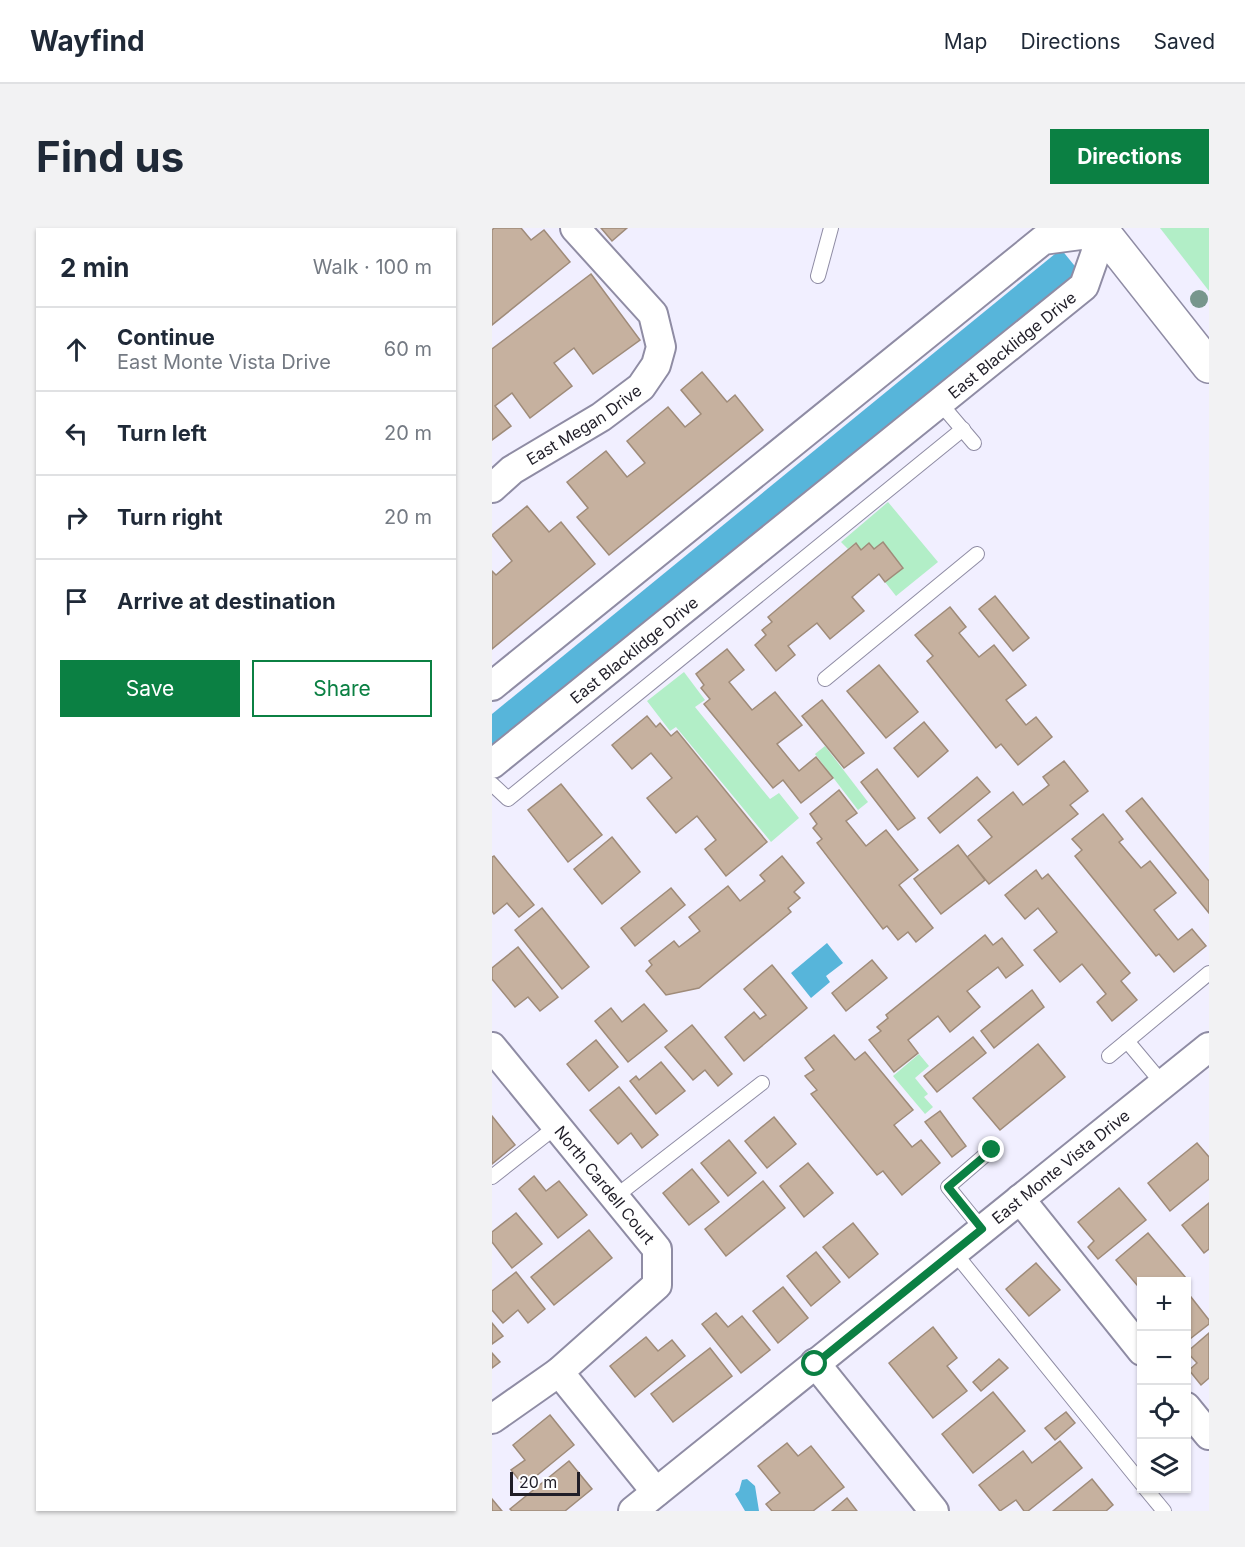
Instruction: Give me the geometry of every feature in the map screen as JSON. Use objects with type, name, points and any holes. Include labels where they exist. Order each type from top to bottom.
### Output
[{"type":"street","name":"East Megan Drive","points":[[492,488],[512,470],[601,417],[641,387],[656,365],[662,347],[653,314],[575,228]]},
{"type":"street","points":[[492,686],[1043,240],[1103,229],[1209,366]]},
{"type":"street","name":"East Blacklidge Drive","points":[[492,764],[1084,286],[1103,229]]},
{"type":"street","name":"North Cardell Court","points":[[492,1047],[657,1249],[657,1285],[559,1372],[492,1419]]},
{"type":"street","name":"East Monte Vista Drive","points":[[633,1511],[1209,1047]]},
{"type":"street","points":[[1020,1199],[1137,1345]]},
{"type":"street","points":[[815,1364],[934,1511]]},
{"type":"street","points":[[559,1372],[656,1492]]},
{"type":"street","points":[[1191,1413],[1209,1435]]},
{"type":"lane","points":[[818,276],[831,228]]},
{"type":"lane","points":[[940,402],[974,443]]},
{"type":"lane","points":[[492,784],[508,799],[963,429]]},
{"type":"lane","points":[[825,679],[977,554]]},
{"type":"lane","points":[[1108,1056],[1209,973]]},
{"type":"lane","points":[[1127,1041],[1163,1084]]},
{"type":"lane","points":[[615,1197],[762,1083]]},
{"type":"lane","points":[[492,1177],[557,1126]]},
{"type":"lane","points":[[982,1229],[948,1187],[992,1150]]},
{"type":"lane","points":[[954,1252],[1137,1478]]},
{"type":"lane","points":[[1149,1493],[1164,1511]]},
{"type":"green space","points":[[1160,228],[1209,228],[1209,291]]},
{"type":"green space","points":[[888,502],[938,562],[896,596],[885,582],[903,567],[883,543],[874,549],[869,543],[861,550],[855,543],[848,549],[841,542]]},
{"type":"green space","points":[[684,672],[705,700],[695,707],[770,799],[779,793],[799,818],[771,842],[676,727],[670,731],[647,701]]},
{"type":"green space","points":[[825,746],[868,802],[858,810],[815,754]]},
{"type":"green space","points":[[919,1054],[929,1066],[915,1078],[928,1094],[924,1097],[933,1107],[925,1114],[893,1076]]},
{"type":"water","points":[[1061,249],[1082,275],[492,748],[492,714]]},
{"type":"water","points":[[827,943],[843,963],[826,976],[830,982],[811,998],[791,973]]},
{"type":"water","points":[[747,1479],[755,1486],[759,1511],[745,1511],[735,1494],[739,1491],[742,1480]]},
{"type":"building","points":[[494,228],[521,228],[531,240],[544,230],[570,262],[492,325],[492,230]]},
{"type":"building","points":[[601,228],[627,228],[612,241]]},
{"type":"building","points":[[591,274],[640,340],[593,374],[574,348],[554,363],[572,386],[530,418],[512,393],[495,406],[511,426],[492,440],[492,349]]},
{"type":"building","points":[[702,372],[727,402],[735,395],[763,430],[609,555],[577,517],[588,508],[567,482],[606,451],[627,477],[645,463],[627,441],[668,407],[685,427],[701,414],[681,390]]},
{"type":"building","points":[[527,506],[549,532],[561,522],[595,564],[492,649],[492,571],[496,575],[512,561],[492,535]]},
{"type":"building","points":[[883,542],[903,568],[885,582],[879,574],[852,597],[864,611],[830,639],[817,623],[788,646],[795,655],[776,671],[755,645],[766,635],[762,630],[772,622],[768,617],[856,543],[861,550],[869,543],[874,549]]},
{"type":"building","points":[[995,596],[1029,638],[1013,651],[979,609]]},
{"type":"building","points":[[950,607],[966,627],[959,633],[979,657],[994,645],[1026,685],[1006,700],[1026,725],[1036,717],[1052,737],[1018,765],[1001,744],[996,748],[927,661],[933,656],[915,635]]},
{"type":"building","points":[[727,649],[744,670],[729,682],[752,710],[775,692],[802,725],[777,744],[799,771],[816,757],[833,778],[801,803],[783,780],[773,788],[704,704],[710,699],[701,688],[704,685],[696,674]]},
{"type":"building","points":[[879,665],[918,712],[886,738],[847,691]]},
{"type":"building","points":[[822,700],[864,753],[844,768],[802,716]]},
{"type":"building","points":[[647,716],[656,727],[660,723],[671,736],[677,731],[767,842],[726,876],[705,849],[716,840],[697,816],[676,833],[647,798],[672,778],[651,753],[632,769],[612,745]]},
{"type":"building","points":[[924,722],[948,751],[918,777],[894,748]]},
{"type":"building","points":[[1064,761],[1088,791],[1070,805],[1078,814],[989,884],[967,857],[992,837],[978,820],[1013,792],[1023,805],[1049,785],[1043,777]]},
{"type":"building","points":[[877,769],[915,818],[898,830],[861,782]]},
{"type":"building","points":[[977,777],[990,792],[940,833],[928,818]]},
{"type":"building","points":[[561,784],[602,835],[568,862],[528,810]]},
{"type":"building","points":[[839,790],[857,813],[846,821],[866,846],[886,830],[918,870],[899,885],[933,928],[916,942],[908,932],[898,940],[887,926],[883,929],[817,843],[822,839],[813,828],[817,824],[810,814]]},
{"type":"building","points":[[1142,798],[1209,881],[1209,913],[1126,811]]},
{"type":"building","points":[[1103,814],[1123,839],[1119,842],[1141,868],[1150,861],[1176,893],[1154,910],[1178,940],[1192,929],[1206,946],[1174,972],[1159,954],[1156,956],[1075,856],[1082,850],[1072,839]]},
{"type":"building","points":[[612,837],[640,872],[602,904],[574,869]]},
{"type":"building","points":[[958,845],[985,880],[941,914],[914,879]]},
{"type":"building","points":[[494,856],[534,905],[519,917],[507,903],[494,914],[492,911],[492,857]]},
{"type":"building","points":[[782,856],[804,883],[794,892],[800,898],[788,908],[791,912],[699,988],[666,995],[646,971],[652,965],[649,961],[674,941],[679,947],[700,931],[689,917],[728,886],[740,901],[765,881],[760,875]]},
{"type":"building","points":[[1036,870],[1042,879],[1048,874],[1130,973],[1121,981],[1137,1000],[1112,1021],[1097,1002],[1106,994],[1082,964],[1060,982],[1034,950],[1057,932],[1038,908],[1025,919],[1005,895]]},
{"type":"building","points":[[671,888],[685,905],[635,946],[621,928]]},
{"type":"building","points":[[542,908],[589,967],[562,989],[515,930]]},
{"type":"building","points":[[985,935],[993,945],[1002,938],[1023,965],[1006,978],[998,967],[967,991],[980,1007],[950,1032],[938,1016],[908,1040],[918,1053],[894,1072],[869,1040],[881,1031],[877,1027],[888,1018],[886,1015]]},
{"type":"building","points":[[518,947],[558,997],[540,1011],[528,997],[515,1007],[492,979],[492,968]]},
{"type":"building","points":[[872,960],[887,978],[846,1011],[832,993]]},
{"type":"building","points":[[772,965],[807,1008],[744,1061],[725,1037],[754,1012],[760,1019],[766,1015],[744,989]]},
{"type":"building","points":[[1032,990],[1044,1007],[994,1048],[981,1031]]},
{"type":"building","points":[[644,1004],[667,1031],[628,1062],[595,1021],[611,1008],[622,1022]]},
{"type":"building","points":[[692,1025],[732,1074],[718,1086],[705,1070],[693,1080],[665,1047]]},
{"type":"building","points":[[834,1035],[855,1060],[865,1052],[913,1110],[894,1125],[912,1147],[921,1140],[940,1163],[902,1195],[883,1171],[877,1175],[811,1094],[817,1090],[805,1076],[814,1070],[805,1058]]},
{"type":"building","points":[[973,1037],[986,1053],[937,1092],[924,1076]]},
{"type":"building","points":[[596,1040],[618,1067],[589,1091],[567,1064]]},
{"type":"building","points":[[1038,1044],[1065,1077],[1000,1130],[973,1098]]},
{"type":"building","points":[[661,1062],[685,1091],[656,1114],[630,1081],[636,1076],[639,1080]]},
{"type":"building","points":[[619,1087],[658,1135],[642,1148],[631,1133],[618,1144],[590,1110]]},
{"type":"building","points":[[940,1111],[966,1146],[952,1157],[925,1122]]},
{"type":"building","points":[[492,1116],[515,1145],[492,1164]]},
{"type":"building","points":[[774,1117],[796,1144],[767,1168],[745,1141]]},
{"type":"building","points":[[729,1140],[756,1173],[728,1196],[701,1163]]},
{"type":"building","points":[[1197,1143],[1209,1157],[1209,1179],[1170,1211],[1148,1183]]},
{"type":"building","points":[[808,1163],[833,1193],[804,1217],[780,1186]]},
{"type":"building","points":[[692,1169],[719,1202],[689,1225],[663,1193]]},
{"type":"building","points":[[534,1176],[546,1191],[559,1181],[587,1215],[558,1238],[519,1189]]},
{"type":"building","points":[[763,1181],[785,1208],[726,1256],[705,1229]]},
{"type":"building","points":[[1119,1188],[1146,1220],[1098,1259],[1088,1247],[1094,1241],[1078,1222]]},
{"type":"building","points":[[1209,1203],[1209,1249],[1204,1253],[1182,1225]]},
{"type":"building","points":[[516,1213],[542,1244],[512,1268],[492,1242],[492,1232]]},
{"type":"building","points":[[853,1223],[878,1254],[849,1278],[823,1247]]},
{"type":"building","points":[[589,1230],[612,1258],[554,1305],[531,1277]]},
{"type":"building","points":[[1148,1233],[1185,1277],[1137,1277],[1137,1285],[1116,1260]]},
{"type":"building","points":[[816,1252],[840,1282],[811,1306],[787,1276]]},
{"type":"building","points":[[1036,1263],[1060,1290],[1029,1316],[1006,1289]]},
{"type":"building","points":[[516,1272],[545,1309],[528,1323],[518,1310],[503,1323],[492,1310],[492,1291]]},
{"type":"building","points":[[783,1287],[808,1318],[778,1343],[753,1311]]},
{"type":"building","points":[[1191,1297],[1209,1320],[1209,1324],[1191,1338]]},
{"type":"building","points":[[716,1313],[728,1327],[742,1316],[770,1350],[741,1373],[702,1324]]},
{"type":"building","points":[[492,1323],[503,1336],[492,1344]]},
{"type":"building","points":[[933,1327],[957,1358],[947,1366],[967,1391],[933,1418],[889,1363]]},
{"type":"building","points":[[1209,1333],[1209,1378],[1201,1385],[1191,1372],[1191,1368],[1197,1363],[1191,1356],[1191,1349]]},
{"type":"building","points":[[646,1337],[658,1351],[672,1340],[685,1356],[635,1397],[610,1366]]},
{"type":"building","points":[[710,1348],[732,1376],[673,1422],[651,1394]]},
{"type":"building","points":[[492,1353],[500,1362],[492,1368]]},
{"type":"building","points":[[999,1359],[1008,1368],[981,1391],[973,1382]]},
{"type":"building","points":[[993,1392],[1025,1431],[973,1473],[942,1434]]},
{"type":"building","points":[[1066,1412],[1075,1423],[1055,1440],[1045,1428]]},
{"type":"building","points":[[550,1415],[574,1445],[524,1486],[511,1470],[525,1460],[513,1445]]},
{"type":"building","points":[[1060,1441],[1082,1468],[1028,1511],[1024,1511],[1016,1500],[1000,1511],[979,1485],[1023,1451],[1032,1463]]},
{"type":"building","points":[[787,1443],[798,1456],[811,1446],[844,1487],[813,1511],[772,1511],[766,1504],[780,1493],[758,1466]]},
{"type":"building","points":[[569,1461],[592,1489],[565,1511],[512,1511],[510,1509]]},
{"type":"building","points":[[1092,1479],[1113,1505],[1106,1511],[1053,1511]]},
{"type":"building","points":[[847,1498],[857,1511],[832,1511]]},
{"type":"building","points":[[492,1499],[502,1511],[492,1511]]},
{"type":"route","points":[[815,1364],[982,1229],[948,1187],[992,1150]]}]
